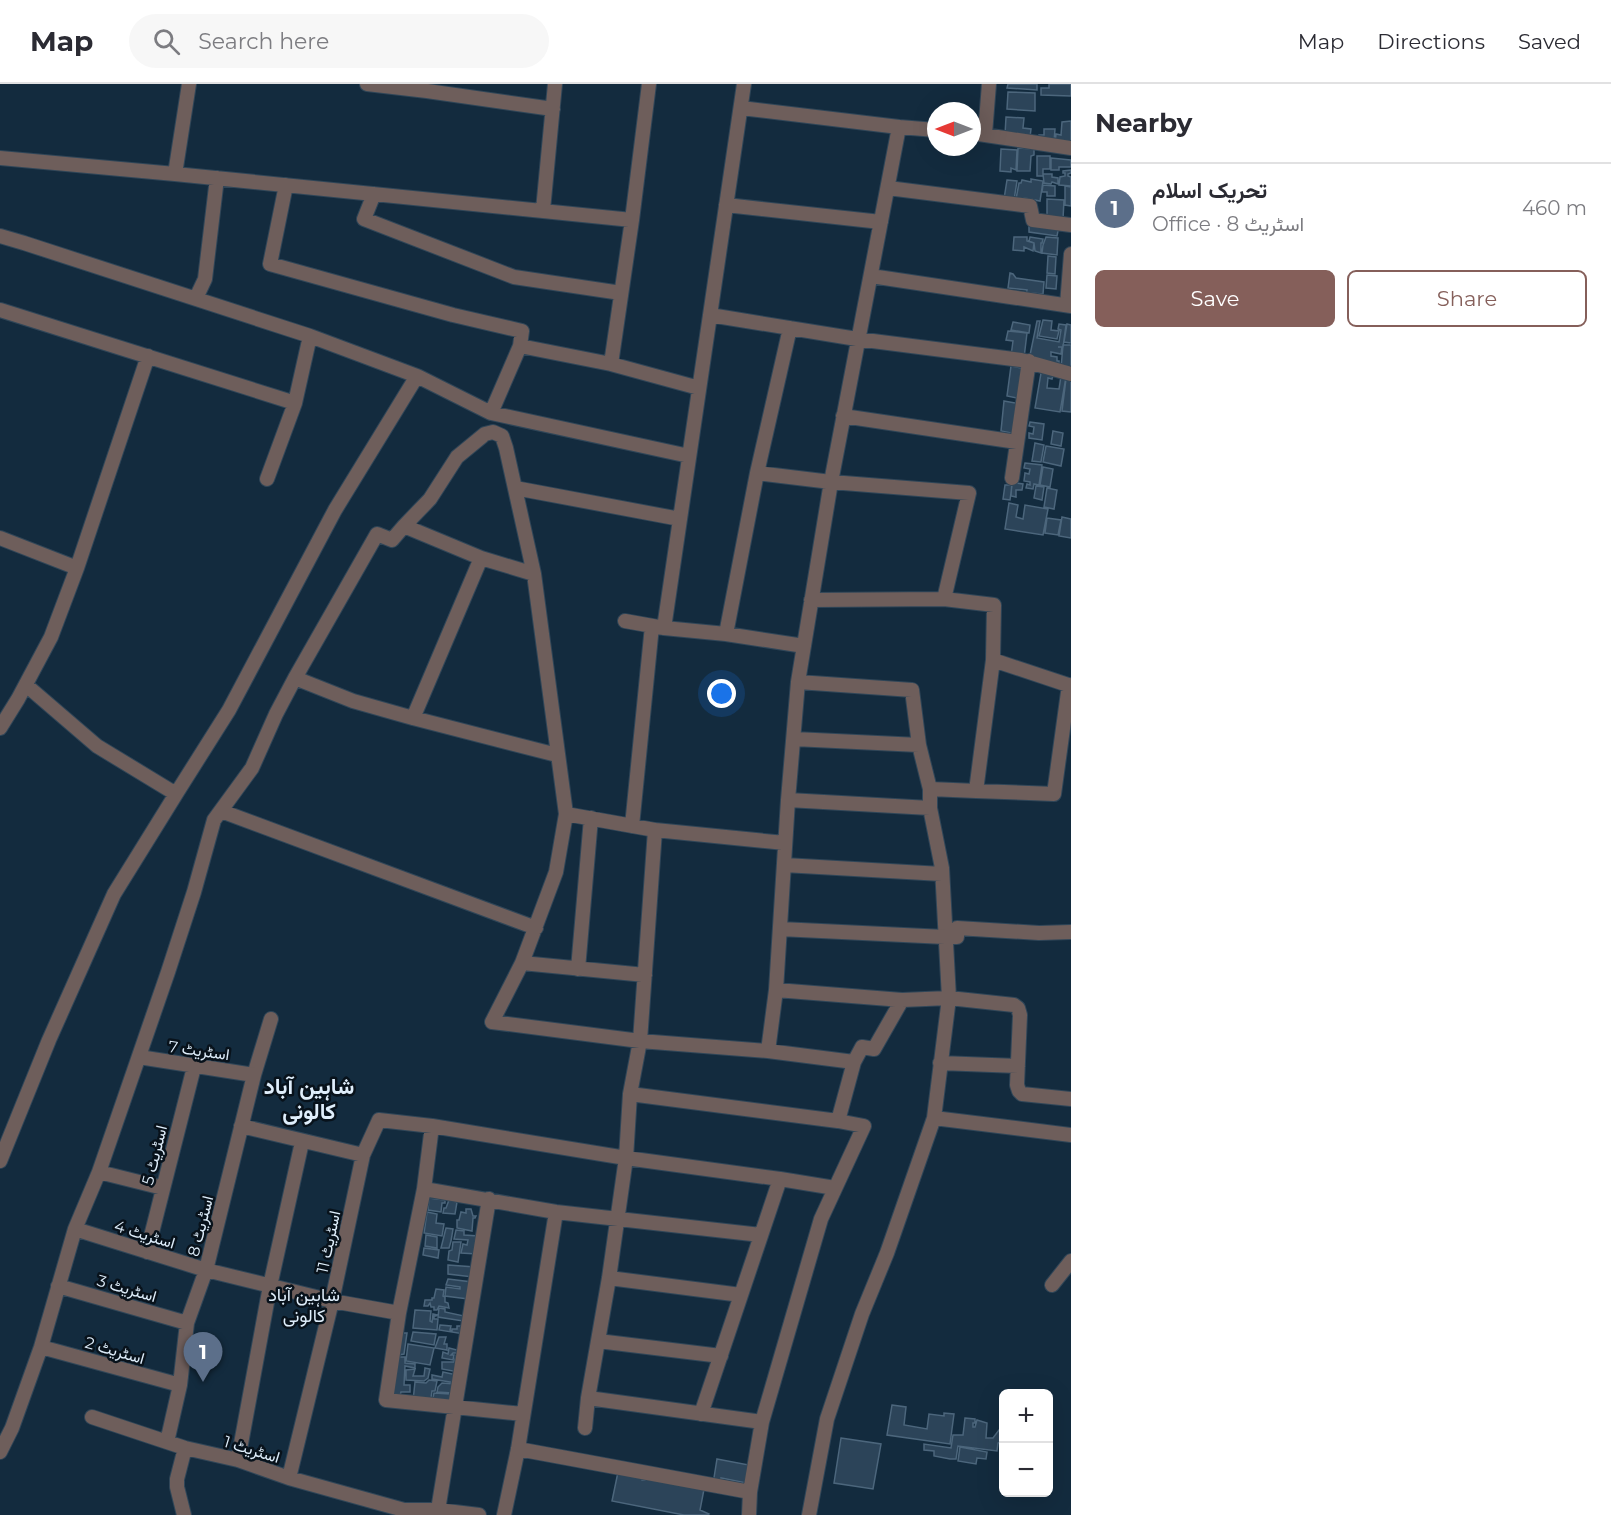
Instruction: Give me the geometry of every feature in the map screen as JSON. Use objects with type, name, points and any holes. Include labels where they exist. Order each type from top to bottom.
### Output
[{"type":"street","points":[[175,174],[189,84]]},
{"type":"street","points":[[367,84],[428,87],[553,109]]},
{"type":"street","points":[[543,210],[555,84]]},
{"type":"street","points":[[611,364],[649,84]]},
{"type":"street","points":[[632,825],[658,627],[680,519],[744,84]]},
{"type":"street","points":[[981,123],[989,84]]},
{"type":"street","points":[[741,108],[927,129]]},
{"type":"street","points":[[768,1052],[776,990],[798,682],[857,339],[899,127]]},
{"type":"street","points":[[981,133],[1071,148]]},
{"type":"street","points":[[0,158],[632,220]]},
{"type":"street","points":[[196,298],[205,279],[217,178]]},
{"type":"street","points":[[286,185],[270,264],[453,315],[522,331],[520,346],[491,413]]},
{"type":"street","points":[[888,188],[1030,206],[1033,220],[1071,225]]},
{"type":"street","points":[[374,194],[364,219],[514,277],[621,293]]},
{"type":"street","points":[[726,205],[881,222]]},
{"type":"street","points":[[0,236],[310,336],[417,376],[491,413],[689,456]]},
{"type":"street","points":[[871,276],[1069,305],[1071,254]]},
{"type":"street","points":[[0,310],[295,403]]},
{"type":"street","points":[[710,315],[857,339],[1029,361],[1071,374]]},
{"type":"street","points":[[726,634],[757,473],[790,328]]},
{"type":"street","points":[[267,479],[295,403],[310,336]]},
{"type":"street","points":[[520,346],[611,364],[699,388]]},
{"type":"street","points":[[0,728],[51,637],[77,568],[148,356]]},
{"type":"street","points":[[1012,478],[1029,361]]},
{"type":"street","points":[[0,1161],[5,1133],[50,1040],[114,894],[229,710],[335,510],[417,376]]},
{"type":"street","points":[[843,416],[1017,442]]},
{"type":"street","points":[[0,1452],[12,1428],[41,1347],[75,1230],[99,1172],[139,1058],[194,892],[214,820],[252,768],[295,678],[377,534],[392,540],[430,499],[457,457],[485,434],[493,432],[502,436],[534,574],[566,814],[556,872],[522,963],[492,1022],[640,1041],[854,1062]]},
{"type":"street","points":[[757,473],[831,482],[969,493],[944,599]]},
{"type":"street","points":[[515,488],[680,519]]},
{"type":"street","points":[[404,526],[481,558],[534,574]]},
{"type":"street","points":[[0,538],[77,568]]},
{"type":"street","points":[[413,718],[481,558]]},
{"type":"street","points":[[811,600],[944,599],[994,605],[993,660],[976,791]]},
{"type":"street","points":[[624,621],[804,646]]},
{"type":"street","points":[[930,789],[1054,794],[1070,686],[993,660]]},
{"type":"street","points":[[295,678],[353,701],[557,755]]},
{"type":"street","points":[[798,682],[912,690],[919,745],[930,789],[930,808],[942,874],[949,998],[934,1118],[826,1419],[809,1515]]},
{"type":"street","points":[[26,685],[97,746],[176,794]]},
{"type":"street","points":[[794,739],[919,745]]},
{"type":"street","points":[[788,800],[930,808]]},
{"type":"street","points":[[221,811],[536,928]]},
{"type":"street","points":[[566,814],[655,830],[785,843]]},
{"type":"street","points":[[578,969],[591,818]]},
{"type":"street","points":[[585,1428],[609,1278],[626,1158],[630,1094],[640,1041],[655,830]]},
{"type":"street","points":[[784,865],[942,874]]},
{"type":"street","points":[[780,929],[945,937],[957,937],[957,928],[1039,933],[1071,932]]},
{"type":"street","points":[[522,963],[645,975]]},
{"type":"street","points":[[776,990],[902,1000],[949,998],[1014,1005],[1018,1008],[1020,1015],[1018,1090],[1023,1094],[1071,1099]]},
{"type":"street","points":[[838,1121],[854,1062],[862,1047],[874,1048],[902,1000]]},
{"type":"street","name":"اسٹریٹ 8","points":[[167,1442],[180,1385],[187,1323],[206,1270],[254,1075],[271,1019]]},
{"type":"street","name":"اسٹریٹ 7","points":[[139,1058],[254,1075]]},
{"type":"street","points":[[940,1063],[1018,1066]]},
{"type":"street","name":"اسٹریٹ 5","points":[[147,1252],[194,1066]]},
{"type":"street","points":[[630,1094],[864,1126],[821,1219],[762,1422],[750,1492],[749,1515]]},
{"type":"street","points":[[934,1118],[1071,1135]]},
{"type":"street","name":"اسٹریٹ 11","points":[[289,1478],[332,1301],[363,1155],[379,1120],[432,1126]]},
{"type":"street","points":[[241,1126],[363,1155]]},
{"type":"street","points":[[523,1414],[386,1400],[399,1313],[424,1188],[432,1126],[626,1158],[835,1188]]},
{"type":"street","points":[[238,1460],[270,1286],[302,1142]]},
{"type":"street","points":[[99,1172],[163,1188]]},
{"type":"street","points":[[701,1414],[780,1179]]},
{"type":"street","points":[[424,1188],[556,1212],[761,1235]]},
{"type":"street","points":[[438,1510],[489,1199]]},
{"type":"street","points":[[504,1515],[518,1449],[556,1212]]},
{"type":"street","name":"اسٹریٹ 4","points":[[75,1230],[206,1270],[332,1301],[399,1313]]},
{"type":"street","points":[[1052,1285],[1071,1261]]},
{"type":"street","points":[[609,1278],[741,1295]]},
{"type":"street","name":"اسٹریٹ 3","points":[[58,1286],[187,1323]]},
{"type":"street","points":[[598,1341],[721,1356]]},
{"type":"street","name":"اسٹریٹ 2","points":[[41,1347],[180,1385]]},
{"type":"street","points":[[588,1398],[762,1422]]},
{"type":"street","name":"اسٹریٹ 1","points":[[92,1417],[185,1448],[238,1460],[289,1478],[404,1512],[438,1510],[478,1515]]},
{"type":"street","points":[[184,1515],[177,1479],[185,1448]]},
{"type":"street","points":[[518,1449],[750,1492]]},
{"type":"building","points":[[1008,84],[1037,84],[1037,90],[1007,88]]},
{"type":"building","points":[[1049,84],[1071,84],[1071,96],[1041,95],[1041,88],[1049,88]]},
{"type":"building","points":[[1008,92],[1035,93],[1035,111],[1007,109]]},
{"type":"building","points":[[1006,117],[1024,118],[1023,128],[1031,129],[1030,137],[1005,135]]},
{"type":"building","points":[[1071,121],[1071,144],[1055,144],[1056,134],[1061,135],[1062,122]]},
{"type":"building","points":[[1044,129],[1055,129],[1054,142],[1039,139],[1039,135],[1044,135]]},
{"type":"building","points":[[1018,148],[1034,149],[1030,171],[1017,171]]},
{"type":"building","points":[[1001,149],[1017,150],[1016,170],[1011,168],[1011,172],[1000,171]]},
{"type":"building","points":[[1037,156],[1050,156],[1050,169],[1043,169],[1043,176],[1037,176]]},
{"type":"building","points":[[1051,158],[1071,160],[1071,167],[1051,170]]},
{"type":"building","points":[[1071,170],[1068,176],[1071,177],[1071,186],[1059,185],[1060,177],[1065,176],[1063,171]]},
{"type":"building","points":[[1043,174],[1052,174],[1052,177],[1058,178],[1058,184],[1044,183]]},
{"type":"building","points":[[1031,179],[1043,181],[1040,201],[1016,199],[1019,183],[1022,180],[1031,182]]},
{"type":"building","points":[[1007,180],[1017,181],[1014,200],[1004,199]]},
{"type":"building","points":[[1043,185],[1055,186],[1055,196],[1047,196],[1047,192],[1042,192]]},
{"type":"building","points":[[1065,186],[1071,187],[1071,206],[1065,205]]},
{"type":"building","points":[[1047,199],[1064,200],[1063,219],[1047,217]]},
{"type":"building","points":[[1029,223],[1059,226],[1057,236],[1029,232]]},
{"type":"building","points":[[1014,237],[1027,237],[1027,241],[1034,243],[1033,251],[1024,247],[1024,251],[1013,250]]},
{"type":"building","points":[[1030,237],[1043,239],[1041,253],[1035,251],[1034,243],[1029,241]]},
{"type":"building","points":[[1046,237],[1058,238],[1057,255],[1042,253]]},
{"type":"building","points":[[1048,256],[1056,257],[1055,274],[1047,273]]},
{"type":"building","points":[[1010,273],[1016,278],[1044,282],[1043,294],[1031,293],[1030,297],[1026,296],[1027,290],[1008,288]]},
{"type":"building","points":[[1047,275],[1057,276],[1056,289],[1046,288]]},
{"type":"building","points":[[1043,320],[1052,321],[1051,330],[1059,331],[1057,339],[1039,336]]},
{"type":"building","points":[[1037,321],[1040,321],[1037,338],[1059,342],[1061,330],[1058,329],[1059,324],[1066,325],[1061,354],[1051,352],[1051,356],[1057,357],[1059,365],[1029,360]]},
{"type":"building","points":[[1013,322],[1030,325],[1029,333],[1011,330]]},
{"type":"building","points":[[1067,324],[1071,325],[1071,343],[1064,342]]},
{"type":"building","points":[[1008,331],[1027,333],[1024,358],[1011,356],[1013,341],[1006,340]]},
{"type":"building","points":[[1063,345],[1071,345],[1071,369],[1061,368]]},
{"type":"building","points":[[1011,366],[1027,369],[1022,399],[1007,396]]},
{"type":"building","points":[[1041,373],[1053,375],[1052,379],[1048,378],[1047,388],[1059,389],[1061,376],[1066,377],[1060,412],[1035,408]]},
{"type":"building","points":[[1066,379],[1071,379],[1071,412],[1062,411]]},
{"type":"building","points":[[1004,401],[1021,404],[1016,434],[1001,431]]},
{"type":"building","points":[[1030,422],[1044,424],[1042,440],[1029,438],[1029,433],[1033,434],[1034,427],[1029,426]]},
{"type":"building","points":[[1053,431],[1063,433],[1061,446],[1051,444]]},
{"type":"building","points":[[1035,443],[1044,445],[1041,462],[1032,461]]},
{"type":"building","points":[[1046,446],[1064,449],[1061,466],[1043,462]]},
{"type":"building","points":[[1025,463],[1042,465],[1039,485],[1034,484],[1033,489],[1026,488],[1030,482],[1024,481],[1025,473],[1029,474],[1030,469],[1024,468]]},
{"type":"building","points":[[1043,467],[1053,469],[1050,487],[1040,485]]},
{"type":"building","points":[[1012,481],[1023,484],[1022,490],[1016,490],[1016,497],[1011,496]]},
{"type":"building","points":[[1005,485],[1012,485],[1010,500],[1003,499]]},
{"type":"building","points":[[1036,486],[1044,487],[1042,500],[1034,498]]},
{"type":"building","points":[[1047,488],[1057,490],[1054,509],[1044,507]]},
{"type":"building","points":[[1009,503],[1018,505],[1016,517],[1023,519],[1025,505],[1048,509],[1043,535],[1005,529]]},
{"type":"building","points":[[1062,517],[1071,519],[1071,538],[1059,536]]},
{"type":"building","points":[[1047,518],[1061,520],[1058,535],[1045,533]]},
{"type":"building","points":[[429,1198],[445,1200],[445,1203],[442,1203],[441,1212],[428,1210]]},
{"type":"building","points":[[449,1200],[457,1202],[455,1214],[443,1213]]},
{"type":"building","points":[[466,1209],[471,1209],[473,1216],[476,1216],[473,1218],[472,1231],[457,1228],[457,1220],[461,1212],[466,1213]]},
{"type":"building","points":[[427,1212],[437,1214],[436,1223],[444,1224],[442,1236],[424,1233]]},
{"type":"building","points":[[446,1228],[453,1229],[451,1241],[449,1248],[441,1248]]},
{"type":"building","points":[[456,1230],[464,1231],[464,1235],[479,1236],[477,1254],[461,1253],[463,1244],[467,1245],[468,1240],[454,1239]]},
{"type":"building","points":[[426,1235],[437,1237],[437,1248],[425,1246]]},
{"type":"building","points":[[453,1242],[461,1242],[458,1262],[448,1260]]},
{"type":"building","points":[[424,1248],[439,1250],[438,1258],[423,1255]]},
{"type":"building","points":[[448,1265],[475,1267],[473,1277],[448,1274]]},
{"type":"building","points":[[448,1279],[472,1282],[468,1299],[445,1296],[446,1287],[460,1289],[460,1287],[446,1285]]},
{"type":"building","points":[[436,1289],[444,1290],[443,1296],[449,1308],[439,1306],[437,1310],[434,1310],[430,1303],[424,1306],[425,1300],[434,1298]]},
{"type":"building","points":[[439,1308],[445,1309],[445,1312],[464,1316],[463,1321],[438,1317]]},
{"type":"building","points":[[415,1310],[431,1311],[430,1321],[432,1322],[433,1314],[437,1315],[434,1319],[438,1319],[437,1330],[413,1328]]},
{"type":"building","points":[[440,1325],[451,1326],[452,1331],[452,1329],[457,1329],[457,1326],[465,1326],[464,1334],[439,1330]]},
{"type":"building","points":[[413,1332],[436,1334],[434,1345],[411,1341]]},
{"type":"building","points":[[402,1333],[407,1333],[404,1354],[398,1355]]},
{"type":"building","points":[[439,1337],[446,1337],[444,1344],[447,1344],[447,1350],[435,1348]]},
{"type":"building","points":[[408,1344],[434,1348],[430,1365],[406,1361]]},
{"type":"building","points":[[449,1348],[461,1351],[461,1353],[453,1353],[451,1355],[454,1355],[453,1360],[442,1358],[443,1352],[448,1354]]},
{"type":"building","points":[[456,1356],[461,1357],[458,1372],[442,1369],[442,1362],[454,1362]]},
{"type":"building","points":[[398,1357],[405,1357],[405,1363],[415,1364],[415,1368],[405,1366],[404,1385],[410,1385],[410,1392],[401,1392],[399,1399],[392,1398]]},
{"type":"building","points":[[425,1368],[430,1369],[428,1378],[424,1381],[406,1380],[406,1370],[415,1369],[413,1376],[424,1376]]},
{"type":"building","points":[[443,1372],[457,1375],[456,1383],[432,1379],[432,1375],[442,1377]]},
{"type":"building","points":[[429,1380],[437,1381],[431,1398],[434,1393],[450,1394],[452,1404],[413,1401],[415,1382],[426,1383]]},
{"type":"building","points":[[442,1383],[455,1384],[453,1393],[437,1392]]},
{"type":"building","points":[[892,1405],[906,1407],[904,1425],[927,1429],[929,1414],[944,1416],[944,1413],[954,1414],[950,1444],[887,1435]]},
{"type":"building","points":[[965,1418],[975,1419],[973,1427],[977,1420],[987,1423],[986,1438],[993,1438],[999,1430],[997,1451],[958,1446],[956,1459],[950,1459],[934,1456],[934,1451],[924,1450],[924,1444],[951,1448],[953,1435],[963,1435]]},
{"type":"building","points":[[841,1438],[881,1444],[873,1489],[834,1483]]},
{"type":"building","points":[[960,1447],[987,1452],[986,1459],[977,1458],[976,1464],[958,1461]]},
{"type":"building","points":[[717,1459],[749,1465],[746,1483],[721,1478],[720,1485],[713,1484]]},
{"type":"building","points":[[618,1472],[640,1476],[642,1480],[650,1475],[705,1484],[700,1510],[709,1514],[684,1515],[612,1501]]},
{"type":"place","name":"تحریک اسلام","points":[[203,1382]]},
{"type":"district","name":"شاہین آباد کالونی","points":[[309,1098]]},
{"type":"district","name":"شاہین آباد کالونی","points":[[304,1305]]}]
